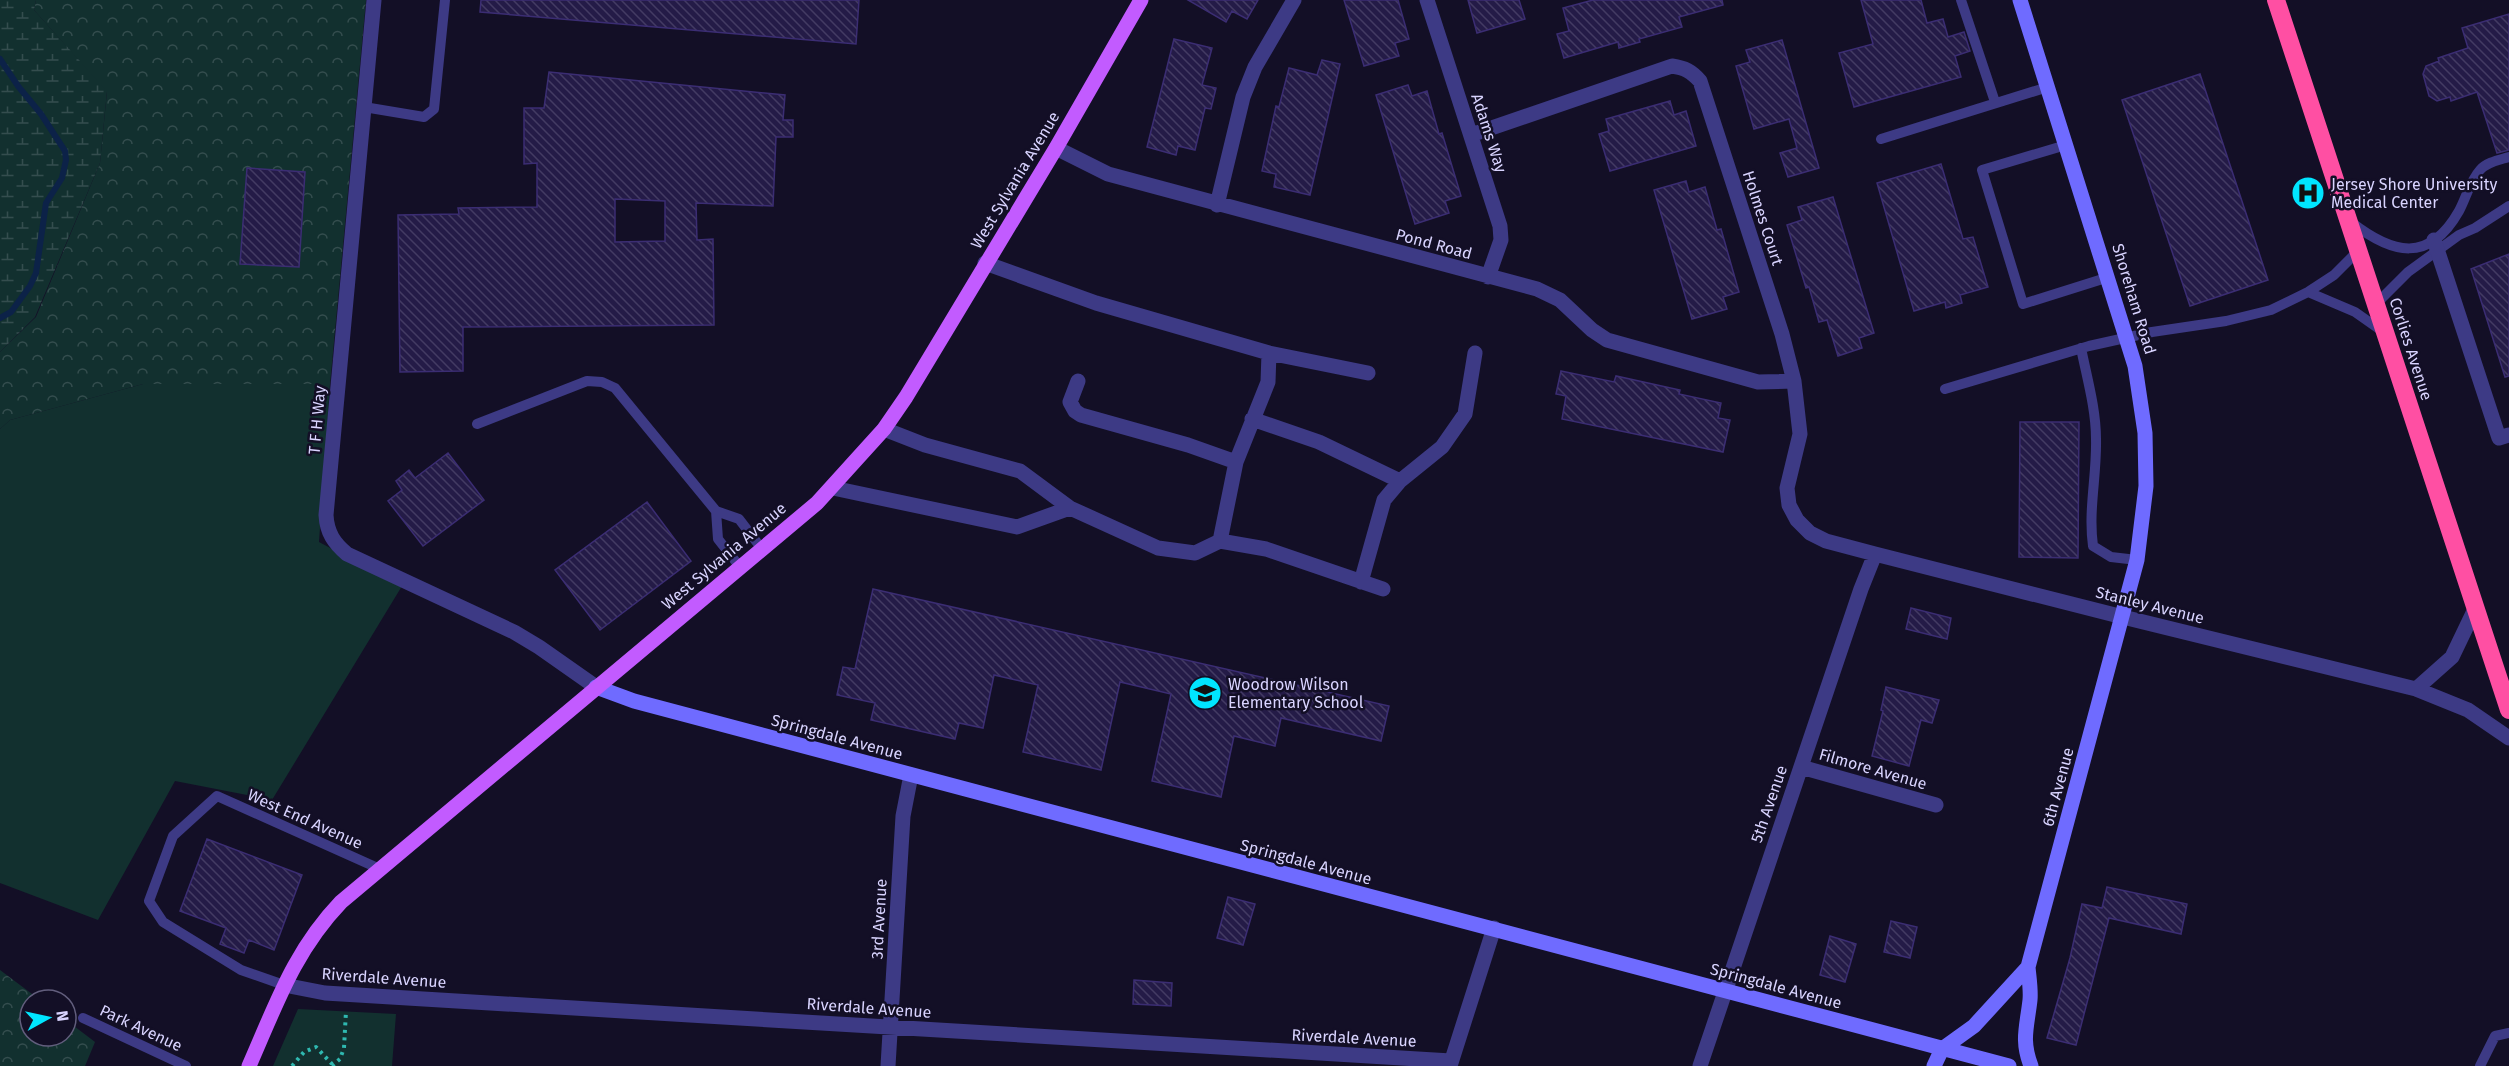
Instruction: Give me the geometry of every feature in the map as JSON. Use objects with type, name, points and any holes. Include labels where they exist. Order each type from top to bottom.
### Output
[{"type":"highway","name":"Corlies Avenue","points":[[2276,0],[2509,710]]},
{"type":"main road","name":"West Sylvania Avenue","points":[[249,1066],[303,947],[341,902],[833,488],[884,429],[906,397],[1056,148],[1141,0]]},
{"type":"street","name":"T F H Way","points":[[374,0],[326,515],[329,532],[336,545],[347,554],[513,632],[539,647],[596,687]]},
{"type":"street","points":[[1217,204],[1243,97],[1256,67],[1294,0]]},
{"type":"street","name":"Adams Way","points":[[1427,0],[1500,226],[1501,240],[1488,277]]},
{"type":"street","name":"Shoreham Road","points":[[2019,0],[2109,277],[2135,366],[2145,433],[2146,486],[2137,560],[2123,617]]},
{"type":"street","name":"Holmes Court","points":[[1471,135],[1672,66],[1685,68],[1694,73],[1700,81],[1782,334],[1794,381],[1800,434],[1787,488],[1789,505],[1797,520],[1810,532],[1826,541],[1875,554]]},
{"type":"street","name":"Pond Road","points":[[1056,148],[1108,174],[1547,292],[1560,300],[1607,340],[1758,382],[1794,381]]},
{"type":"street","points":[[2436,245],[2499,438],[2509,435]]},
{"type":"street","points":[[985,263],[1096,303],[1269,353],[1368,373]]},
{"type":"street","points":[[1220,542],[1236,462],[1268,382],[1269,353]]},
{"type":"street","points":[[1360,582],[1384,500],[1400,481],[1443,447],[1465,414],[1474,353]]},
{"type":"street","points":[[1078,381],[1071,402],[1075,411],[1081,415],[1188,445],[1236,462]]},
{"type":"street","points":[[1252,419],[1319,442],[1400,481]]},
{"type":"street","points":[[884,429],[925,445],[1020,471],[1070,508],[1158,548],[1195,553],[1220,542],[1266,549],[1383,589]]},
{"type":"street","points":[[833,488],[1017,527],[1070,508]]},
{"type":"street","name":"Stanley Avenue","points":[[1875,554],[2416,689],[2468,710],[2509,738]]},
{"type":"street","name":"5th Avenue","points":[[1700,1066],[1861,589],[1875,554]]},
{"type":"street","points":[[2416,689],[2452,657],[2475,609]]},
{"type":"street","name":"6th Avenue","points":[[2031,1066],[2025,1050],[2025,1027],[2030,999],[2028,967],[2123,617]]},
{"type":"street","name":"Springdale Avenue","points":[[596,687],[634,701],[2009,1066]]},
{"type":"street","name":"Filmore Avenue","points":[[1801,767],[1936,805]]},
{"type":"street","name":"3rd Avenue","points":[[888,1066],[903,816],[911,775]]},
{"type":"street","points":[[1450,1063],[1494,928]]},
{"type":"street","name":"6th Avenue","points":[[1934,1066],[1942,1049],[1974,1026],[2028,967]]},
{"type":"street","name":"Riverdale Avenue","points":[[284,985],[325,993],[1450,1063]]},
{"type":"lane","points":[[364,107],[424,117],[434,109],[445,0]]},
{"type":"lane","points":[[1961,0],[1995,102]]},
{"type":"lane","points":[[1881,139],[2048,87]]},
{"type":"lane","points":[[2066,144],[1982,170],[2023,304],[2109,277]]},
{"type":"lane","points":[[2376,304],[2436,245],[2458,213],[2480,170],[2489,163],[2509,157]]},
{"type":"lane","points":[[2348,219],[2366,234],[2400,249],[2412,249],[2436,245],[2475,228],[2509,206]]},
{"type":"lane","points":[[1945,389],[2081,348],[2271,310],[2308,292],[2334,275],[2358,251]]},
{"type":"lane","points":[[2308,292],[2355,312],[2373,323],[2386,336]]},
{"type":"lane","points":[[2081,348],[2093,406],[2096,437],[2091,497],[2093,546],[2111,557],[2137,560]]},
{"type":"lane","points":[[477,424],[587,381],[602,382],[615,388],[716,511],[739,519],[762,549]]},
{"type":"lane","points":[[716,511],[718,539],[740,567]]},
{"type":"lane","name":"West End Avenue","points":[[284,985],[241,970],[164,922],[149,901],[173,837],[217,796],[380,869]]},
{"type":"lane","name":"Park Avenue","points":[[83,1018],[186,1066]]},
{"type":"lane","points":[[2480,1066],[2494,1036],[2509,1033]]},
{"type":"path","points":[[292,1066],[304,1052],[316,1047],[332,1065],[340,1059],[344,1048],[346,1011]]},
{"type":"green space","points":[[0,0],[36,0],[34,10],[107,91],[100,163],[35,317],[0,352]]},
{"type":"green space","points":[[36,0],[366,0],[330,384],[143,384],[10,420],[0,429],[0,352],[36,317],[100,163],[107,92],[34,10]]},
{"type":"green space","points":[[143,384],[330,384],[319,542],[402,586],[272,800],[175,781],[98,920],[0,883],[0,429],[10,420]]},
{"type":"green space","points":[[0,970],[24,988],[18,988],[18,1048],[78,1048],[78,1029],[95,1042],[85,1066],[0,1066]]},
{"type":"green space","points":[[298,1009],[396,1014],[392,1066],[273,1066]]},
{"type":"building","points":[[481,0],[859,0],[856,44],[480,12]]},
{"type":"building","points":[[1188,0],[1258,0],[1247,19],[1232,11],[1226,22]]},
{"type":"building","points":[[1344,0],[1398,0],[1409,39],[1395,43],[1399,56],[1364,66]]},
{"type":"building","points":[[1468,0],[1519,0],[1525,19],[1477,33]]},
{"type":"building","points":[[1593,0],[1722,0],[1723,5],[1679,17],[1682,27],[1639,39],[1640,42],[1619,48],[1618,42],[1564,58],[1557,34],[1569,31],[1563,8]]},
{"type":"building","points":[[1861,0],[1921,0],[1927,23],[1943,19],[1948,37],[1964,32],[1970,51],[1955,56],[1961,77],[1854,107],[1839,53],[1873,44]]},
{"type":"building","name":"Jersey Shore University Medical Center","points":[[2509,14],[2509,150],[2497,153],[2477,92],[2451,101],[2450,97],[2437,101],[2429,96],[2423,74],[2426,66],[2439,61],[2438,58],[2468,48],[2462,28]]},
{"type":"building","points":[[1174,39],[1212,48],[1202,85],[1216,88],[1211,109],[1205,108],[1195,150],[1178,146],[1176,155],[1147,147]]},
{"type":"building","points":[[1782,40],[1819,168],[1788,177],[1780,153],[1797,148],[1789,119],[1754,129],[1736,66],[1750,62],[1746,50]]},
{"type":"building","points":[[1322,60],[1340,64],[1310,195],[1274,187],[1276,174],[1262,171],[1276,106],[1279,107],[1289,68],[1317,75]]},
{"type":"building","points":[[549,72],[785,95],[783,120],[793,120],[793,137],[776,137],[773,206],[696,203],[697,240],[713,239],[714,325],[463,327],[463,371],[400,372],[398,215],[459,214],[458,208],[537,207],[537,163],[524,164],[524,108],[544,108]],"holes":[[[615,199],[665,201],[665,241],[615,242]]]},
{"type":"building","points":[[2200,74],[2268,280],[2190,306],[2122,100]]},
{"type":"building","points":[[1408,85],[1412,96],[1427,91],[1439,134],[1442,133],[1461,196],[1445,201],[1449,213],[1415,224],[1376,95]]},
{"type":"building","points":[[1670,101],[1674,115],[1686,111],[1696,146],[1610,171],[1599,134],[1609,131],[1606,119]]},
{"type":"building","points":[[1941,164],[1963,239],[1973,237],[1988,287],[1960,295],[1962,303],[1946,308],[1945,302],[1914,311],[1877,183]]},
{"type":"building","points":[[247,168],[305,172],[299,267],[240,264]]},
{"type":"building","points":[[1686,181],[1689,192],[1705,187],[1717,230],[1721,229],[1739,292],[1723,297],[1727,309],[1692,319],[1654,190]]},
{"type":"building","points":[[1833,197],[1874,333],[1859,338],[1862,348],[1838,356],[1827,320],[1819,322],[1787,225],[1802,220],[1798,207]]},
{"type":"building","name":"Jersey Shore University Medical Center","points":[[2509,254],[2509,376],[2505,377],[2471,269]]},
{"type":"building","points":[[1561,371],[1614,382],[1616,376],[1680,390],[1679,394],[1721,403],[1718,418],[1730,420],[1723,452],[1562,419],[1566,396],[1556,394]]},
{"type":"building","points":[[2020,422],[2079,422],[2078,558],[2019,557]]},
{"type":"building","points":[[448,453],[484,500],[423,546],[388,501],[402,490],[396,481],[409,470],[415,478]]},
{"type":"building","points":[[647,502],[691,561],[600,630],[555,570]]},
{"type":"building","points":[[873,589],[1389,706],[1381,741],[1281,718],[1275,746],[1234,736],[1221,797],[1152,781],[1171,694],[1120,682],[1101,770],[1023,752],[1038,685],[994,675],[983,728],[959,723],[955,739],[871,720],[875,703],[837,695],[843,667],[855,669]]},
{"type":"building","points":[[1911,608],[1951,618],[1947,639],[1906,629]]},
{"type":"building","points":[[1886,687],[1939,700],[1932,723],[1921,720],[1909,766],[1872,756],[1883,711],[1881,710]]},
{"type":"building","points":[[207,839],[302,875],[274,950],[249,940],[244,953],[220,944],[226,928],[180,911]]},
{"type":"building","points":[[2107,887],[2187,904],[2181,934],[2109,918],[2076,1045],[2047,1038],[2070,958],[2082,904],[2102,908]]},
{"type":"building","points":[[1228,897],[1255,904],[1243,945],[1217,938]]},
{"type":"building","points":[[1891,921],[1917,927],[1910,958],[1884,952]]},
{"type":"building","points":[[1830,936],[1856,944],[1845,982],[1820,975]]},
{"type":"building","points":[[1134,980],[1172,983],[1171,1006],[1133,1004]]},
{"type":"waterway","points":[[0,59],[41,114],[65,151],[66,160],[62,178],[46,203],[36,273],[30,286],[11,312],[0,318]]},
{"type":"place","name":"Jersey Shore University Medical Center","points":[[2308,193]]},
{"type":"place","name":"Woodrow Wilson Elementary School","points":[[1205,693]]}]
